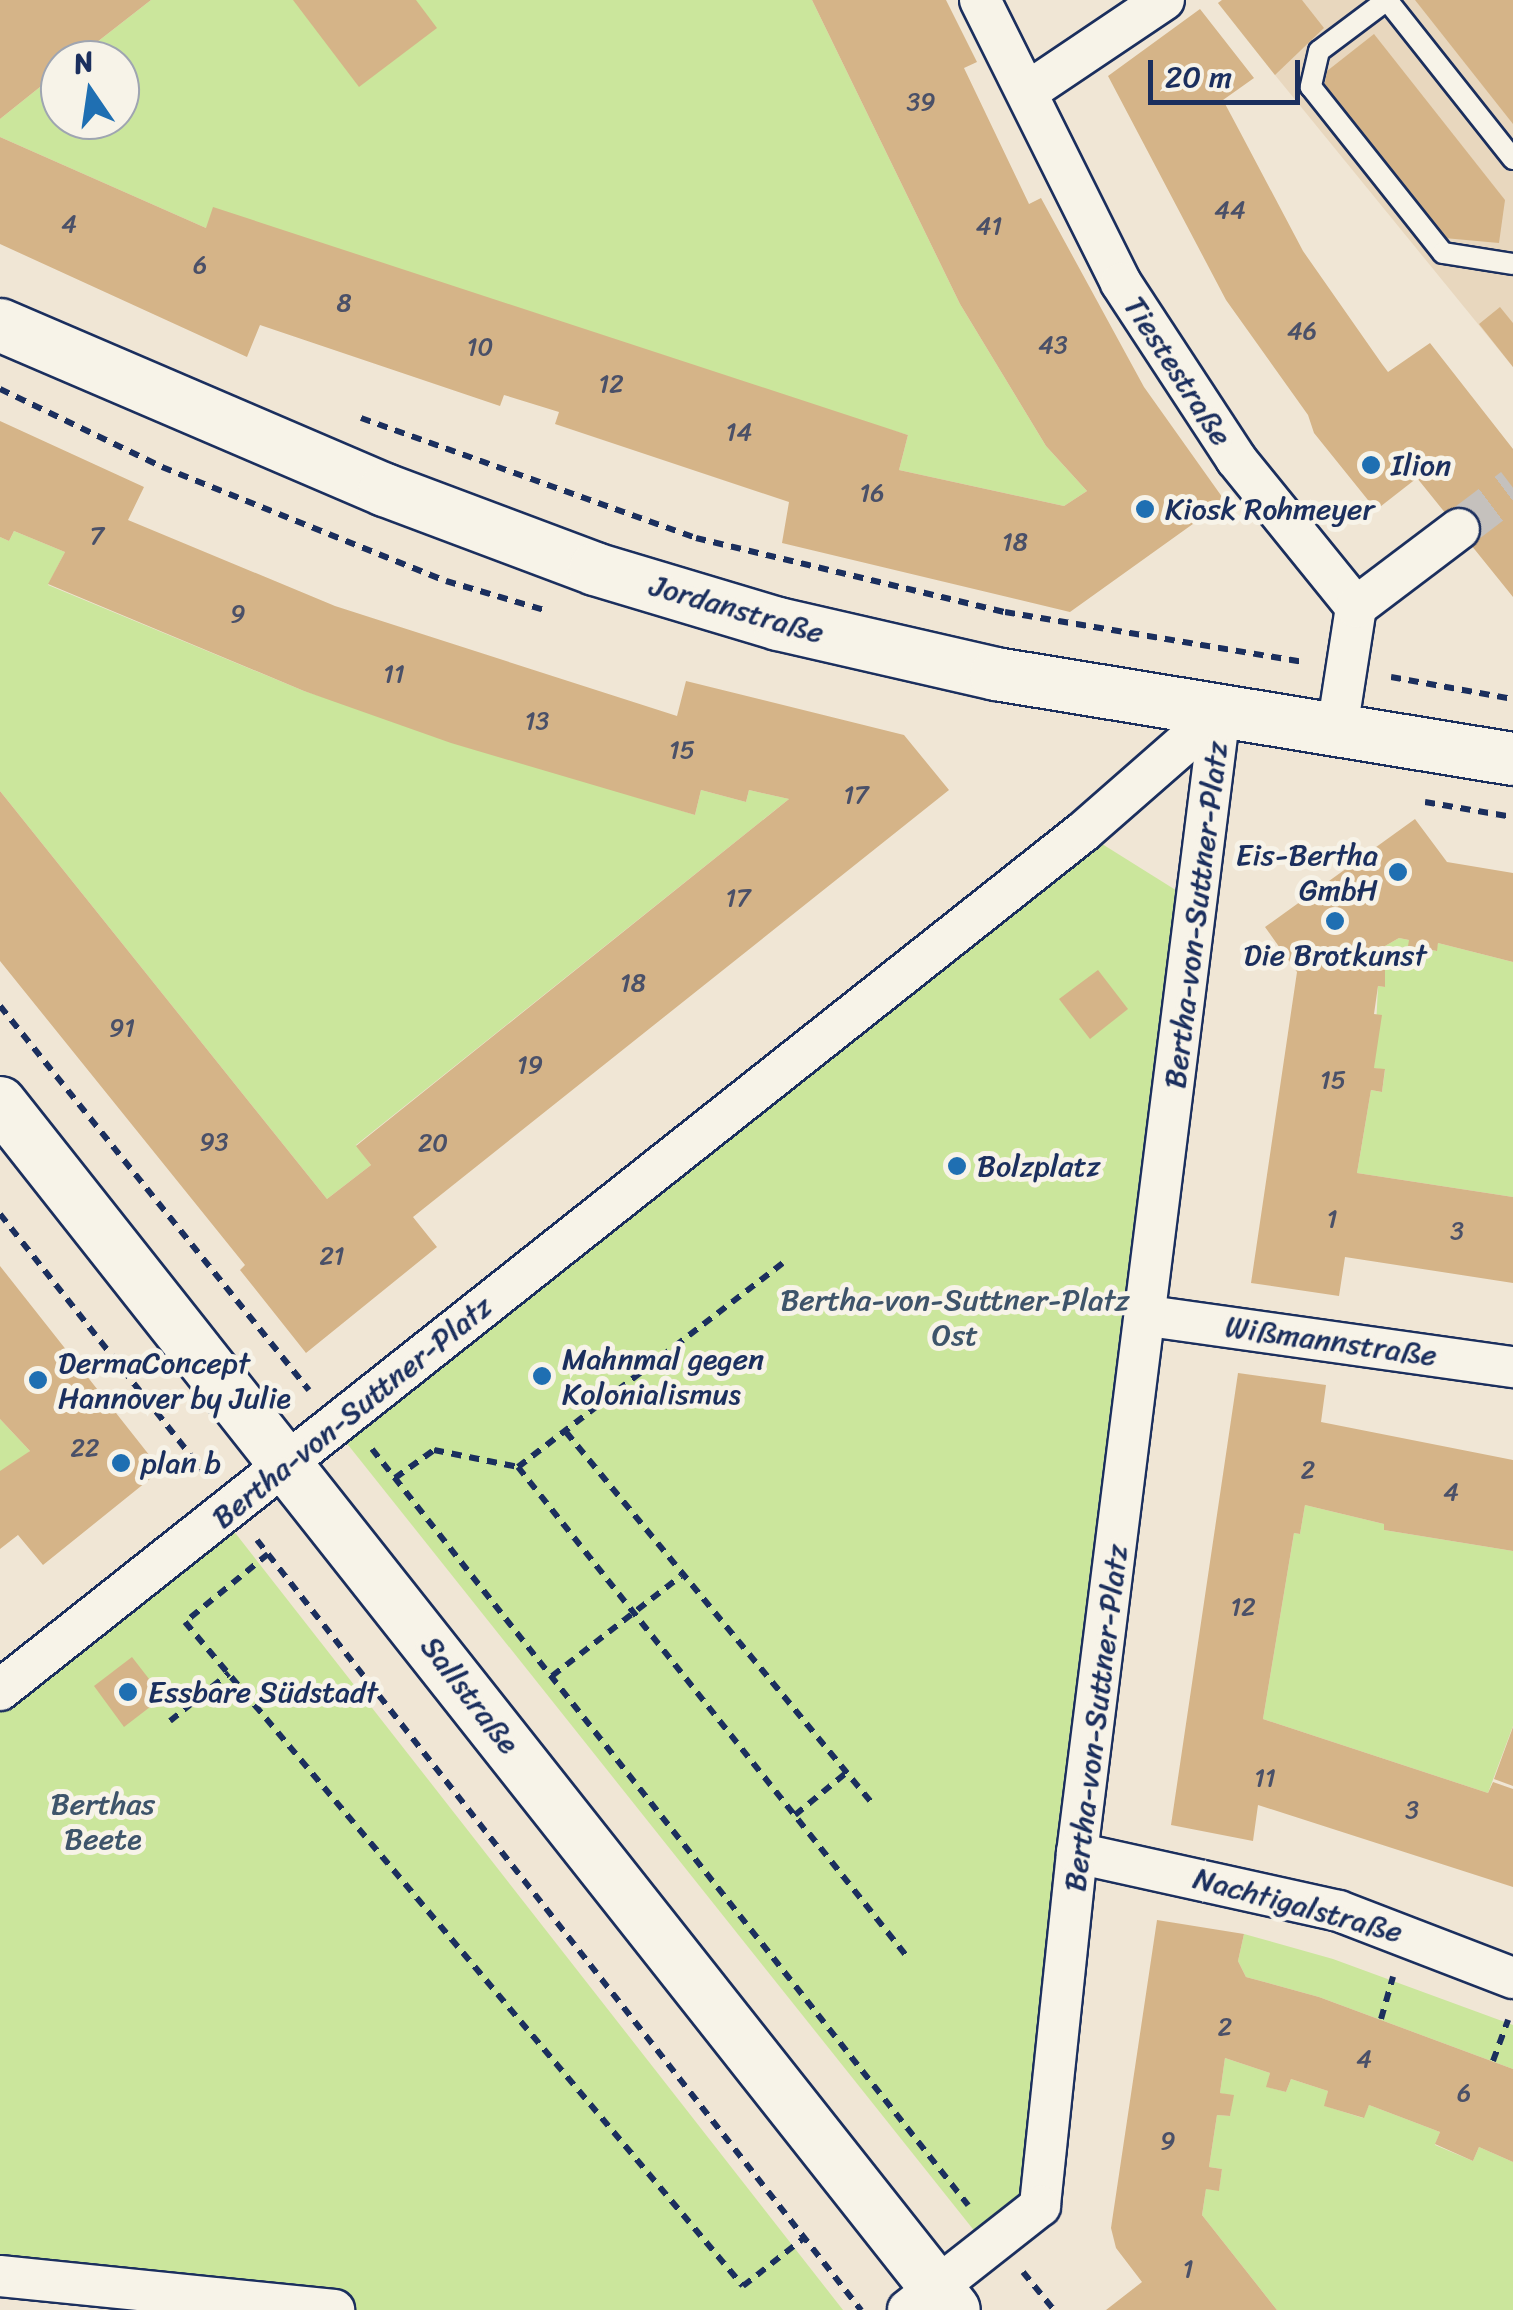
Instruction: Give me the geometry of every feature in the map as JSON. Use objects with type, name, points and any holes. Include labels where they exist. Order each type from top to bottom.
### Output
[{"type":"street","name":"Tiestestraße","points":[[980,0],[1121,284],[1236,459],[1356,607]]},
{"type":"street","points":[[1026,92],[1164,0]]},
{"type":"street","name":"Jordanstraße","points":[[0,324],[386,490],[595,568],[778,624],[959,666],[1513,758]]},
{"type":"street","points":[[1337,730],[1356,607],[1459,528]]},
{"type":"street","name":"Bertha-von-Suttner-Platz","points":[[933,2303],[996,2240],[1040,2206],[1077,1853],[1149,1316],[1220,712]]},
{"type":"street","name":"Bertha-von-Suttner-Platz","points":[[0,1690],[1083,832],[1220,712]]},
{"type":"street","name":"Sallstraße","points":[[0,1103],[287,1462],[933,2303]]},
{"type":"street","name":"Wißmannstraße","points":[[1149,1316],[1513,1367]]},
{"type":"street","name":"Nachtigalstraße","points":[[1077,1853],[1339,1911],[1513,1978]]},
{"type":"street","points":[[0,2276],[334,2310]]},
{"type":"lane","points":[[1513,158],[1387,0],[1319,51],[1311,87],[1443,254],[1513,264]]},
{"type":"path","points":[[354,416],[696,538],[1005,612],[1513,699]]},
{"type":"path","points":[[0,1006],[335,1423],[366,1442],[1054,2310]]},
{"type":"path","points":[[0,1214],[861,2310]]},
{"type":"path","points":[[518,1467],[783,1263]]},
{"type":"path","points":[[566,1432],[873,1806]]},
{"type":"path","points":[[395,1478],[434,1450],[518,1467],[908,1958]]},
{"type":"path","points":[[268,1554],[185,1622],[742,2286],[804,2238]]},
{"type":"path","points":[[552,1676],[682,1576]]},
{"type":"path","points":[[170,1721],[228,1673]]},
{"type":"path","points":[[795,1815],[846,1773]]},
{"type":"path","points":[[1494,2061],[1513,2006]]},
{"type":"shaded area","points":[[1513,0],[1513,367],[1275,75],[1218,3]]},
{"type":"green space","points":[[151,0],[812,0],[960,304],[1046,446],[1087,491],[1064,506],[899,470],[908,435],[206,228],[0,137],[0,119],[40,87],[40,140],[140,140],[140,40],[100,40]]},
{"type":"green space","points":[[14,531],[65,552],[48,585],[304,691],[695,815],[701,790],[746,802],[749,790],[789,799],[356,1145],[371,1165],[327,1199],[0,791],[0,537],[9,541]]},
{"type":"green space","name":"Bertha-von-Suttner-Platz Ost","points":[[1083,832],[1198,904],[1040,2206],[988,2248],[333,1426]]},
{"type":"green space","points":[[1399,938],[1409,940],[1409,946],[1436,951],[1438,943],[1513,962],[1513,1197],[1357,1173],[1371,1090],[1382,1092],[1385,1070],[1374,1068],[1378,986],[1385,987],[1385,946]]},
{"type":"green space","points":[[0,1419],[30,1451],[2,1474],[0,1471]]},
{"type":"green space","points":[[1305,1505],[1384,1524],[1384,1530],[1513,1551],[1513,1726],[1488,1793],[1263,1719],[1294,1533],[1300,1534]]},
{"type":"green space","name":"Berthas Beete","points":[[222,1516],[843,2310],[318,2310],[0,2276],[0,1690]]},
{"type":"green space","points":[[1244,1934],[1333,1959],[1513,2025],[1513,2069],[1319,1997],[1246,1977],[1238,1961]]},
{"type":"green space","points":[[1225,2058],[1270,2073],[1267,2087],[1286,2092],[1291,2079],[1328,2091],[1325,2106],[1363,2118],[1369,2105],[1440,2132],[1435,2145],[1473,2161],[1479,2147],[1513,2162],[1513,2310],[1277,2310],[1202,2215],[1206,2189],[1219,2190],[1222,2169],[1209,2167],[1217,2115],[1230,2116],[1233,2096],[1220,2093]]},
{"type":"building","points":[[0,0],[151,0],[100,40],[40,40],[40,87],[0,119]]},
{"type":"building","points":[[293,0],[416,0],[437,28],[359,87]]},
{"type":"building","points":[[812,0],[946,0],[977,62],[964,68],[1029,204],[1041,198],[1144,387],[1225,501],[1070,612],[782,543],[789,502],[555,424],[559,412],[504,395],[500,406],[260,325],[247,357],[0,244],[0,137],[206,228],[213,207],[908,435],[899,470],[1064,506],[1087,491],[1046,446],[960,304]]},
{"type":"building","points":[[1302,0],[1324,28],[1275,75],[1218,3]]},
{"type":"building","points":[[1415,0],[1513,0],[1513,124]]},
{"type":"building","points":[[1200,9],[1254,78],[1223,100],[1303,251],[1382,364],[1388,372],[1430,343],[1513,449],[1513,597],[1417,478],[1376,510],[1314,433],[1308,415],[1226,300],[1108,76]]},
{"type":"building","points":[[1374,34],[1505,200],[1499,243],[1444,238],[1324,88],[1327,71]]},
{"type":"building","points":[[1500,307],[1513,323],[1513,367],[1479,324]]},
{"type":"building","points":[[0,421],[144,487],[128,520],[335,606],[677,716],[686,681],[904,735],[949,790],[413,1217],[437,1247],[306,1353],[240,1270],[245,1265],[0,961],[0,791],[327,1199],[371,1165],[356,1146],[789,799],[749,790],[746,802],[701,790],[695,815],[451,743],[304,691],[48,584],[65,552],[14,531],[9,541],[0,537]]},
{"type":"building","points":[[1415,819],[1447,862],[1513,873],[1513,962],[1438,943],[1437,951],[1408,946],[1409,940],[1399,938],[1385,946],[1385,987],[1378,986],[1374,1014],[1382,1015],[1374,1068],[1385,1069],[1382,1092],[1371,1090],[1357,1173],[1513,1197],[1513,1283],[1345,1257],[1339,1296],[1251,1283],[1297,972],[1265,927]]},
{"type":"building","points":[[1098,970],[1128,1009],[1090,1039],[1059,999]]},
{"type":"building","points":[[0,1266],[161,1470],[43,1565],[18,1535],[0,1549],[0,1471],[30,1451],[0,1419]]},
{"type":"building","points":[[1238,1373],[1326,1385],[1321,1422],[1513,1460],[1513,1551],[1384,1530],[1384,1524],[1305,1505],[1300,1534],[1294,1533],[1263,1719],[1488,1793],[1493,1782],[1513,1789],[1513,1887],[1258,1805],[1253,1841],[1171,1825]]},
{"type":"building","name":"Essbare Südstadt","points":[[132,1657],[163,1697],[124,1727],[94,1686]]},
{"type":"building","points":[[1513,1727],[1513,1786],[1494,1779]]},
{"type":"building","points":[[1157,1920],[1244,1934],[1238,1961],[1246,1977],[1319,1997],[1513,2069],[1513,2162],[1479,2147],[1473,2161],[1435,2144],[1440,2132],[1369,2105],[1364,2118],[1324,2106],[1328,2091],[1291,2079],[1286,2092],[1266,2087],[1270,2073],[1225,2058],[1220,2093],[1234,2095],[1230,2116],[1217,2115],[1209,2167],[1222,2169],[1219,2191],[1206,2189],[1202,2215],[1277,2310],[1106,2310],[1142,2282],[1116,2248],[1111,2228]]},
{"type":"tunnel","points":[[1459,529],[1513,488]]},
{"type":"place","name":"Ilion","points":[[1371,465]]},
{"type":"place","name":"Kiosk Rohmeyer","points":[[1145,509]]},
{"type":"place","name":"Eis-Bertha GmbH","points":[[1398,872]]},
{"type":"place","name":"Die Brotkunst","points":[[1335,921]]},
{"type":"place","name":"Bolzplatz","points":[[957,1166]]},
{"type":"place","name":"Mahnmal gegen Kolonialismus","points":[[542,1376]]},
{"type":"place","name":"DermaConcept Hannover by Julie","points":[[38,1380]]},
{"type":"place","name":"plan b","points":[[121,1463]]},
{"type":"place","name":"Essbare Südstadt","points":[[128,1692]]}]
